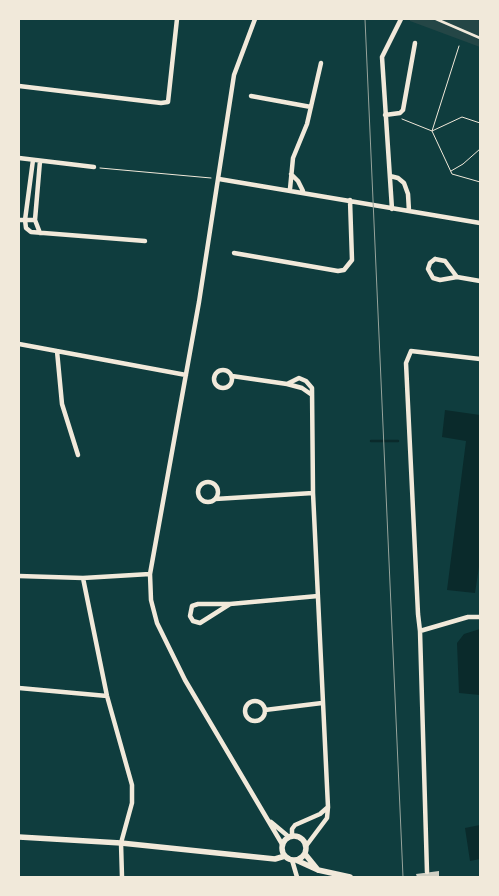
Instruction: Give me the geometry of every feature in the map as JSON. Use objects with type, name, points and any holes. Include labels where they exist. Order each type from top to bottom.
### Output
[{"type":"street","points":[[19,86],[162,103],[168,102],[177,19]]},
{"type":"street","points":[[255,19],[234,75],[219,179],[150,574],[151,600],[157,623],[185,680],[282,844],[285,856]]},
{"type":"street","points":[[392,208],[382,57],[401,19]]},
{"type":"street","points":[[385,115],[400,113],[405,104],[415,43]]},
{"type":"street","points":[[290,189],[296,146],[307,124],[321,63]]},
{"type":"street","points":[[251,96],[311,108]]},
{"type":"street","points":[[19,158],[94,167]]},
{"type":"street","points":[[33,160],[25,220],[26,228],[31,232],[146,241]]},
{"type":"street","points":[[40,160],[35,220],[40,233]]},
{"type":"street","points":[[291,174],[298,181],[302,191]]},
{"type":"street","points":[[390,176],[398,178],[404,183],[408,194],[409,211]]},
{"type":"street","points":[[219,179],[302,191],[480,223]]},
{"type":"street","points":[[28,198],[37,199]]},
{"type":"street","points":[[234,253],[338,271],[344,270],[352,260],[350,200]]},
{"type":"street","points":[[19,220],[35,220]]},
{"type":"street","points":[[456,277],[442,260],[435,259],[428,266],[428,273],[433,278],[456,277],[480,281]]},
{"type":"street","points":[[19,344],[186,374]]},
{"type":"street","points":[[57,351],[62,404],[78,455]]},
{"type":"street","points":[[427,872],[420,631],[406,363],[411,352],[480,359]]},
{"type":"street","points":[[232,376],[232,382],[228,387],[219,387],[215,382],[216,375],[220,371],[228,372],[232,376],[302,388],[312,395]]},
{"type":"street","points":[[287,384],[299,378],[306,380],[311,384],[312,395],[313,492],[328,808],[327,818],[306,846],[305,854],[318,870]]},
{"type":"street","points":[[215,499],[218,493],[214,484],[208,482],[200,486],[198,492],[200,499],[209,502],[215,499],[313,492]]},
{"type":"street","points":[[19,576],[83,578],[150,574]]},
{"type":"street","points":[[83,578],[107,696],[132,785],[132,803],[121,843],[122,877]]},
{"type":"street","points":[[230,604],[200,623],[193,621],[190,616],[192,606],[198,604],[230,604],[318,596]]},
{"type":"street","points":[[420,631],[480,613]]},
{"type":"street","points":[[474,616],[480,617]]},
{"type":"street","points":[[19,688],[107,696]]},
{"type":"street","points":[[254,700],[262,704],[265,710],[263,716],[258,720],[248,718],[245,712],[246,706],[254,700]]},
{"type":"street","points":[[265,710],[322,703]]},
{"type":"street","points":[[282,844],[290,836],[292,829],[296,825],[320,814],[328,808]]},
{"type":"street","points":[[268,819],[290,836],[301,838],[306,846]]},
{"type":"street","points":[[19,837],[121,843],[275,859],[285,856],[318,870],[350,877]]},
{"type":"street","points":[[294,860],[305,854]]},
{"type":"street","points":[[294,860],[297,877]]},
{"type":"lane","points":[[436,19],[480,38]]},
{"type":"path","points":[[460,46],[432,131],[452,174],[480,182]]},
{"type":"path","points":[[400,113],[403,120],[432,131],[462,117],[480,123]]},
{"type":"path","points":[[450,171],[464,164],[480,148]]},
{"type":"path","points":[[94,167],[219,179]]},
{"type":"shaded area","points":[[410,19],[480,19],[480,47],[410,21]]},
{"type":"shaded area","points":[[445,410],[480,415],[480,560],[475,593],[447,590],[466,441],[442,437]]},
{"type":"shaded area","points":[[480,629],[480,695],[459,693],[457,643],[464,634]]},
{"type":"shaded area","points":[[480,825],[480,859],[470,861],[465,828]]},
{"type":"building","points":[[439,871],[439,877],[417,877],[416,874]]},
{"type":"waterway","points":[[371,441],[398,441]]},
{"type":"tram line","points":[[365,19],[403,877]]}]
